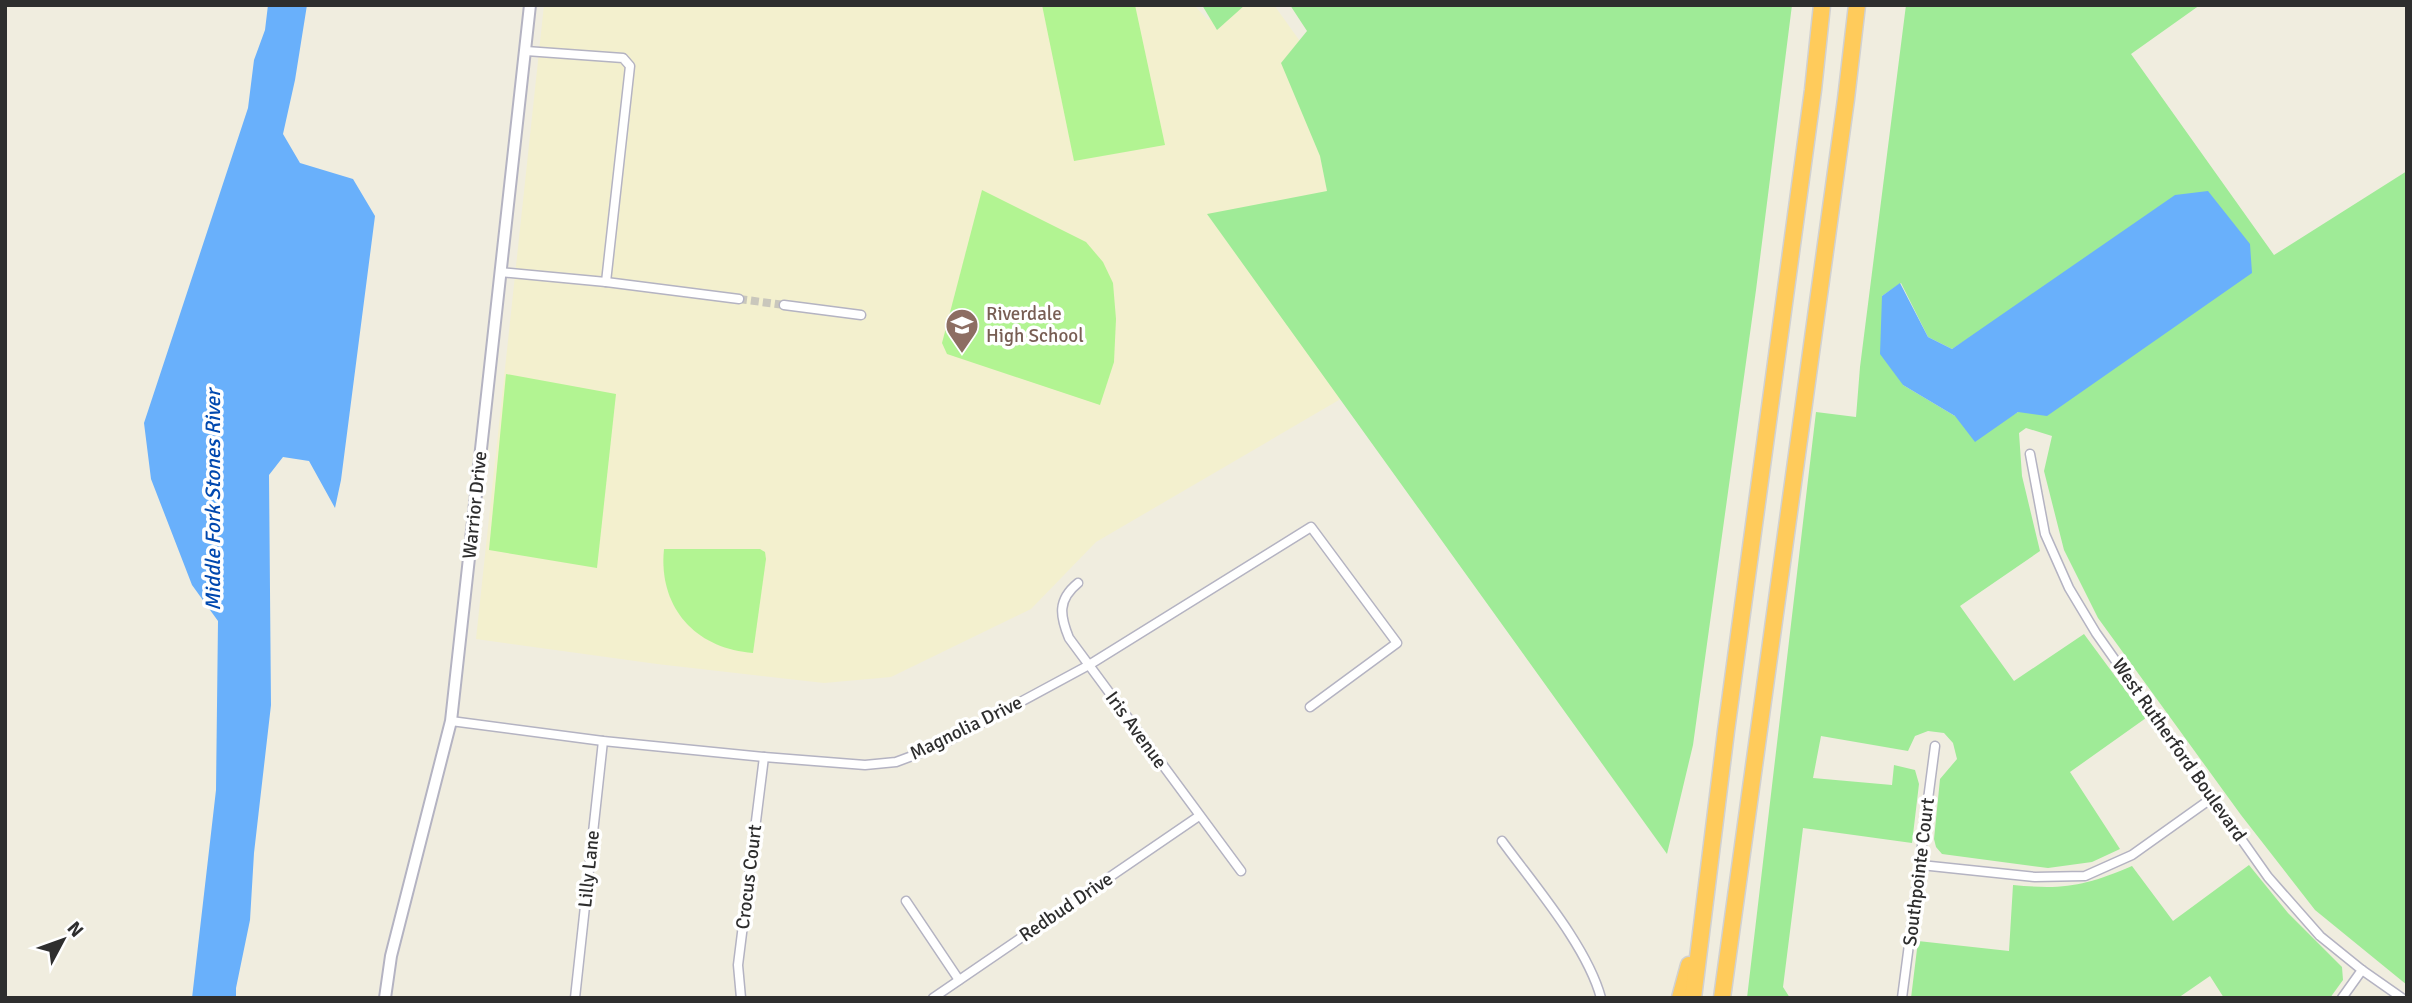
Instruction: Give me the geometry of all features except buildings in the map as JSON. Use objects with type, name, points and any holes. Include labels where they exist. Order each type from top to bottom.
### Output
[{"type":"highway","points":[[1693,998],[1822,5]]},
{"type":"highway","points":[[1724,998],[1733,908],[1857,5]]},
{"type":"highway","points":[[1680,998],[1704,909]]},
{"type":"street","name":"Warrior Drive","points":[[385,998],[391,956],[451,721],[530,5]]},
{"type":"street","points":[[526,51],[622,58],[630,66],[606,282]]},
{"type":"street","points":[[500,272],[739,299]]},
{"type":"street","points":[[784,305],[862,315]]},
{"type":"street","name":"West Rutherford Boulevard","points":[[2030,454],[2045,534],[2070,588],[2096,633],[2268,877],[2320,936],[2402,998]]},
{"type":"street","name":"Magnolia Drive","points":[[451,721],[603,741],[764,757],[865,765],[896,762],[939,746],[1089,665],[1311,527],[1397,643],[1310,707]]},
{"type":"street","name":"Iris Avenue","points":[[1078,583],[1065,596],[1061,606],[1061,619],[1069,639],[1241,872]]},
{"type":"street","name":"Lilly Lane","points":[[575,998],[603,741]]},
{"type":"street","name":"Southpointe Court","points":[[1902,998],[1935,746]]},
{"type":"street","name":"Crocus Court","points":[[741,998],[738,965],[764,757]]},
{"type":"street","points":[[1920,865],[2035,877],[2085,876],[2132,855],[2212,798]]},
{"type":"street","name":"Redbud Drive","points":[[933,998],[1199,816]]},
{"type":"street","points":[[1502,841],[1574,940],[1595,974],[1601,998]]},
{"type":"street","points":[[906,901],[959,980]]},
{"type":"street","points":[[2342,998],[2362,970]]},
{"type":"shaded area","name":"Riverdale High School","points":[[544,5],[1194,5],[1208,20],[1228,5],[1274,5],[1493,310],[1096,542],[1031,609],[891,677],[824,683],[476,639]]},
{"type":"green space","points":[[1042,5],[1135,5],[1165,145],[1074,161]]},
{"type":"green space","points":[[1202,5],[1245,5],[1217,30]]},
{"type":"green space","points":[[1290,5],[1792,5],[1756,290],[1693,745],[1667,854],[1207,214],[1327,191],[1320,156],[1281,63],[1307,31]]},
{"type":"green space","points":[[1906,5],[2200,5],[2131,54],[2274,255],[2407,171],[2407,985],[2315,910],[2241,815],[2098,618],[2064,550],[2044,471],[2052,436],[2026,428],[2019,433],[2022,476],[2040,551],[1960,606],[2014,681],[2084,634],[2146,718],[2070,772],[2120,849],[2092,862],[2048,868],[1942,854],[1934,839],[1940,779],[1957,759],[1953,743],[1944,733],[1928,731],[1915,736],[1908,751],[1821,736],[1813,778],[1892,785],[1894,765],[1915,770],[1919,784],[1912,843],[1803,828],[1783,987],[1790,998],[1747,998],[1816,412],[1856,417]],"holes":[[[1901,283],[1928,337],[1952,349],[1974,335],[2018,412],[1999,423],[1955,416],[1903,385],[1882,296]]]},
{"type":"green space","points":[[982,190],[1086,242],[1103,262],[1113,283],[1116,319],[1114,362],[1100,405],[947,354],[942,343]]},
{"type":"green space","points":[[506,374],[616,394],[597,568],[489,550]]},
{"type":"green space","points":[[664,549],[760,549],[765,552],[753,653],[732,650],[714,643],[698,634],[684,621],[667,589]]},
{"type":"green space","points":[[2249,865],[2288,913],[2342,967],[2343,980],[2330,998],[2224,998],[2210,976],[2178,998],[1911,998],[1918,941],[2009,951],[2013,885],[2074,885],[2132,866],[2173,921]]},
{"type":"water","name":"Middle Fork Stones River","points":[[268,5],[307,5],[283,134],[300,163],[353,179],[375,216],[341,480],[335,508],[309,461],[283,457],[269,475],[271,705],[254,853],[250,920],[236,998],[192,998],[216,790],[218,621],[192,585],[151,479],[144,423],[248,108],[254,60],[265,30]]},
{"type":"water","points":[[2208,191],[2250,244],[2252,273],[2047,416],[2018,412],[1975,442],[1955,416],[1903,385],[1880,354],[1882,296],[1900,283],[1928,337],[1952,349],[2175,195]]},
{"type":"tunnel","points":[[739,299],[784,305]]},
{"type":"place","name":"Riverdale High School","points":[[962,355]]}]
